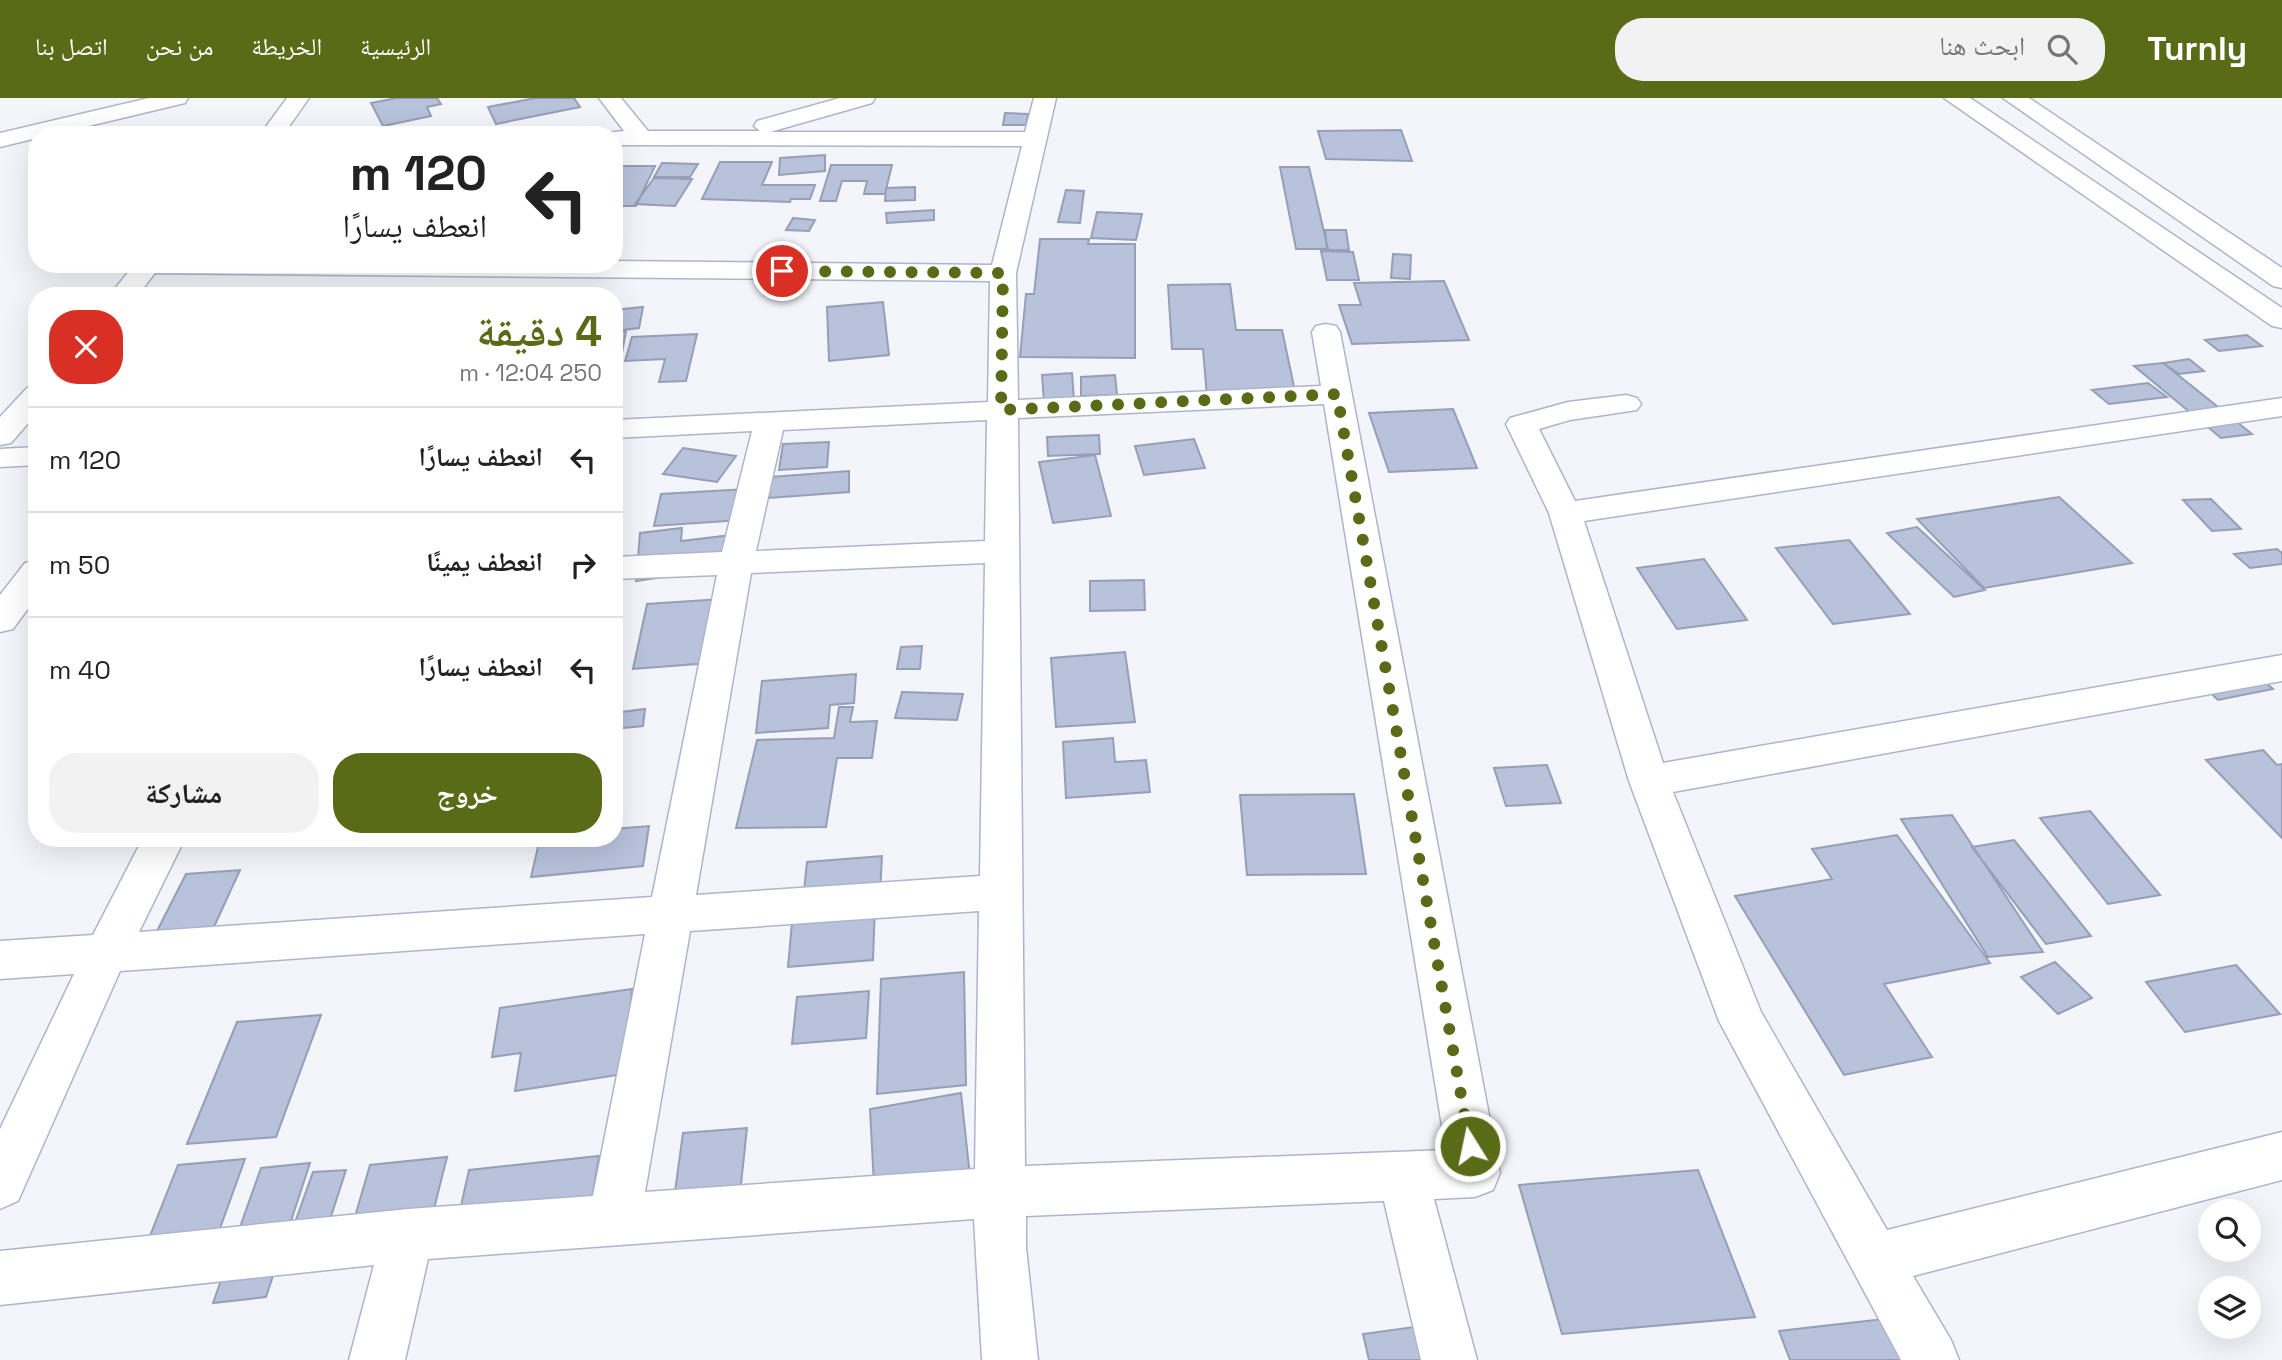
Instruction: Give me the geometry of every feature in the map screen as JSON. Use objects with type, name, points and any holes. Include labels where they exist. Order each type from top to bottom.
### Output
[{"type":"street","points":[[53,126],[140,103],[177,98]]},
{"type":"street","points":[[278,126],[298,98]]},
{"type":"street","points":[[610,98],[642,138]]},
{"type":"street","points":[[723,138],[864,98]]},
{"type":"street","points":[[1010,1360],[1000,1247],[1003,273],[1045,98]]},
{"type":"street","points":[[1955,98],[2282,320]]},
{"type":"street","points":[[2014,98],[2282,280]]},
{"type":"street","points":[[0,140],[28,133]]},
{"type":"street","points":[[623,138],[1035,139]]},
{"type":"street","points":[[623,269],[1003,273]]},
{"type":"street","points":[[130,287],[141,273]]},
{"type":"street","points":[[0,1278],[408,1235],[1000,1192],[1475,1172],[1326,332]]},
{"type":"street","points":[[623,429],[1337,394]]},
{"type":"street","points":[[0,436],[28,404]]},
{"type":"street","points":[[1626,404],[1568,411],[1521,424],[1565,513],[1649,781],[1742,1021],[1931,1360]]},
{"type":"street","points":[[1565,513],[2282,407]]},
{"type":"street","points":[[614,1220],[737,563],[770,421]]},
{"type":"street","points":[[0,458],[28,456]]},
{"type":"street","points":[[623,568],[1001,551]]},
{"type":"street","points":[[1649,781],[2282,668]]},
{"type":"street","points":[[0,1184],[106,953],[159,847]]},
{"type":"street","points":[[0,960],[1000,892]]},
{"type":"street","points":[[1877,1259],[2282,1156]]},
{"type":"street","points":[[1403,1175],[1449,1360]]},
{"type":"street","points":[[377,1360],[408,1235]]},
{"type":"building","points":[[397,98],[437,98],[441,104],[427,107],[431,116],[383,126],[371,103]]},
{"type":"building","points":[[536,98],[574,98],[580,107],[496,124],[488,107]]},
{"type":"building","points":[[1005,113],[1028,114],[1026,125],[1003,125]]},
{"type":"building","points":[[1401,130],[1412,161],[1326,159],[1318,131]]},
{"type":"building","points":[[825,155],[825,171],[779,175],[780,158]]},
{"type":"building","points":[[720,162],[772,162],[762,185],[815,185],[810,199],[791,199],[790,202],[702,199]]},
{"type":"building","points":[[662,163],[698,164],[690,177],[654,177]]},
{"type":"building","points":[[831,165],[892,165],[885,194],[864,194],[867,181],[842,181],[836,201],[820,201]]},
{"type":"building","points":[[623,166],[655,166],[636,206],[623,206]]},
{"type":"building","points":[[1280,167],[1309,167],[1328,249],[1296,249]]},
{"type":"building","points":[[654,178],[692,179],[675,206],[635,204]]},
{"type":"building","points":[[915,187],[915,200],[885,201],[886,188]]},
{"type":"building","points":[[1066,190],[1084,191],[1080,223],[1058,222]]},
{"type":"building","points":[[934,210],[934,220],[887,223],[886,213]]},
{"type":"building","points":[[1097,212],[1142,214],[1136,240],[1091,238]]},
{"type":"building","points":[[793,218],[815,220],[809,231],[786,230]]},
{"type":"building","points":[[1325,230],[1346,230],[1349,250],[1327,250]]},
{"type":"building","points":[[1040,239],[1089,239],[1088,244],[1135,244],[1135,358],[1020,357],[1026,294],[1034,294]]},
{"type":"building","points":[[1321,251],[1353,252],[1359,280],[1327,280]]},
{"type":"building","points":[[1393,254],[1411,255],[1410,279],[1391,278]]},
{"type":"building","points":[[1444,281],[1469,340],[1352,344],[1339,305],[1361,305],[1354,283]]},
{"type":"building","points":[[1230,284],[1236,330],[1282,330],[1296,396],[1207,397],[1203,349],[1172,349],[1168,285]]},
{"type":"building","points":[[883,302],[889,355],[829,361],[827,307]]},
{"type":"building","points":[[643,307],[639,328],[623,330],[623,309]]},
{"type":"building","points":[[697,334],[686,381],[659,382],[665,359],[625,361],[632,337]]},
{"type":"building","points":[[2247,335],[2262,346],[2219,351],[2205,340]]},
{"type":"building","points":[[2189,359],[2204,371],[2179,374],[2163,363]]},
{"type":"building","points":[[2163,363],[2252,434],[2221,438],[2134,366]]},
{"type":"building","points":[[1072,373],[1074,400],[1044,401],[1042,375]]},
{"type":"building","points":[[1115,375],[1117,395],[1081,396],[1081,377]]},
{"type":"building","points":[[2148,383],[2167,397],[2109,404],[2092,390]]},
{"type":"building","points":[[1453,409],[1477,468],[1389,472],[1369,413]]},
{"type":"building","points":[[1099,435],[1100,454],[1048,456],[1047,437]]},
{"type":"building","points":[[1194,439],[1205,468],[1144,475],[1135,446]]},
{"type":"building","points":[[829,442],[827,467],[779,470],[783,444]]},
{"type":"building","points":[[683,448],[736,456],[717,482],[663,474]]},
{"type":"building","points":[[1095,455],[1111,516],[1053,523],[1039,462]]},
{"type":"building","points":[[849,471],[849,492],[769,498],[771,477]]},
{"type":"building","points":[[746,489],[741,520],[654,526],[661,494]]},
{"type":"building","points":[[2059,497],[2132,563],[1984,588],[1917,519]]},
{"type":"building","points":[[2211,499],[2241,529],[2212,531],[2183,500]]},
{"type":"building","points":[[1917,527],[1985,590],[1954,597],[1887,533]]},
{"type":"building","points":[[682,528],[681,541],[732,535],[731,567],[636,581],[640,533]]},
{"type":"building","points":[[1849,540],[1910,614],[1833,624],[1776,548]]},
{"type":"building","points":[[2277,549],[2282,553],[2282,564],[2250,568],[2234,554]]},
{"type":"building","points":[[1704,559],[1747,620],[1677,629],[1637,568]]},
{"type":"building","points":[[1144,580],[1145,610],[1090,611],[1090,581]]},
{"type":"building","points":[[721,599],[710,663],[633,669],[647,604]]},
{"type":"building","points":[[922,646],[920,669],[897,669],[901,647]]},
{"type":"building","points":[[1125,652],[1135,722],[1056,727],[1051,658]]},
{"type":"building","points":[[2244,664],[2273,689],[2218,700],[2191,675]]},
{"type":"building","points":[[856,674],[854,703],[830,705],[828,728],[756,733],[762,681]]},
{"type":"building","points":[[902,692],[963,694],[957,720],[895,718]]},
{"type":"building","points":[[839,707],[853,707],[850,722],[877,721],[872,758],[837,758],[826,827],[736,828],[757,740],[834,738]]},
{"type":"building","points":[[645,709],[643,726],[623,728],[623,712]]},
{"type":"building","points":[[1113,738],[1115,762],[1146,760],[1150,792],[1066,798],[1063,742]]},
{"type":"building","points":[[2263,750],[2277,765],[2282,764],[2282,838],[2206,760]]},
{"type":"building","points":[[1547,765],[1561,803],[1506,806],[1494,768]]},
{"type":"building","points":[[1354,794],[1366,874],[1247,875],[1240,795]]},
{"type":"building","points":[[2090,811],[2160,895],[2108,904],[2040,818]]},
{"type":"building","points":[[1952,815],[2043,952],[1988,957],[1901,819]]},
{"type":"building","points":[[649,826],[643,866],[531,877],[538,847],[623,847],[623,828]]},
{"type":"building","points":[[1897,835],[1990,963],[1884,984],[1932,1057],[1844,1075],[1735,896],[1832,879],[1812,849]]},
{"type":"building","points":[[2014,840],[2091,936],[2046,944],[1972,847]]},
{"type":"building","points":[[882,856],[880,893],[803,900],[807,862]]},
{"type":"building","points":[[240,870],[213,929],[156,933],[186,874]]},
{"type":"building","points":[[875,905],[873,960],[788,967],[793,912]]},
{"type":"building","points":[[2055,962],[2092,998],[2058,1014],[2021,977]]},
{"type":"building","points":[[2236,965],[2280,1014],[2185,1032],[2146,982]]},
{"type":"building","points":[[964,972],[966,1085],[877,1094],[881,979]]},
{"type":"building","points":[[632,989],[624,1074],[515,1091],[521,1053],[492,1057],[500,1008]]},
{"type":"building","points":[[869,991],[866,1038],[792,1044],[797,997]]},
{"type":"building","points":[[321,1015],[276,1137],[187,1144],[237,1022]]},
{"type":"building","points":[[961,1093],[971,1186],[875,1204],[870,1109]]},
{"type":"building","points":[[747,1128],[737,1221],[670,1228],[683,1133]]},
{"type":"building","points":[[599,1156],[585,1240],[450,1255],[469,1170]]},
{"type":"building","points":[[447,1157],[422,1256],[341,1265],[370,1165]]},
{"type":"building","points":[[245,1159],[201,1281],[129,1289],[178,1165]]},
{"type":"building","points":[[310,1163],[266,1297],[213,1303],[261,1168]]},
{"type":"building","points":[[346,1170],[314,1269],[277,1273],[313,1172]]},
{"type":"building","points":[[1698,1170],[1755,1317],[1562,1334],[1519,1185]]},
{"type":"building","points":[[1910,1316],[1931,1360],[1790,1360],[1779,1331]]},
{"type":"building","points":[[1428,1325],[1438,1360],[1369,1360],[1363,1334]]},
{"type":"route","points":[[782,271],[1003,273],[1001,410],[1337,394],[1470,1146]]}]
